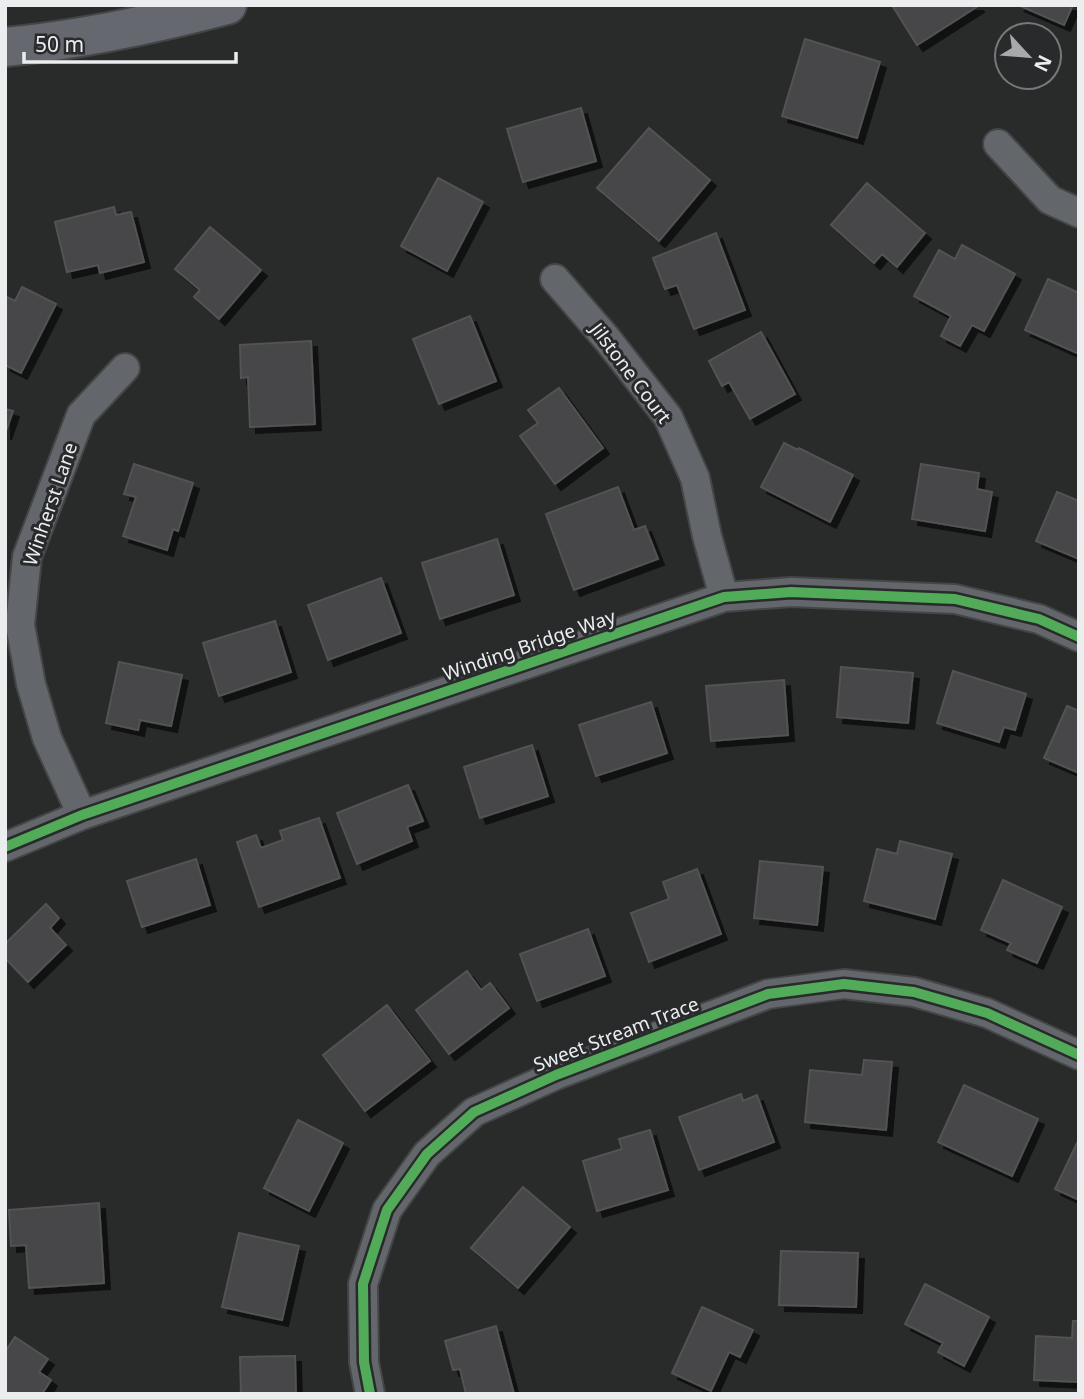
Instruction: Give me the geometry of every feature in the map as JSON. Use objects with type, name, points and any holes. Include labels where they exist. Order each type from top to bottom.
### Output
[{"type":"main road","points":[[5,47],[109,31],[227,5]]},
{"type":"street","points":[[999,144],[1050,200],[1079,213]]},
{"type":"street","name":"Jilstone Court","points":[[555,279],[607,339],[668,417],[695,478],[724,597]]},
{"type":"street","name":"Winherst Lane","points":[[82,815],[47,738],[31,684],[20,625],[27,557],[81,415],[125,368]]},
{"type":"street","name":"Winding Bridge Way","points":[[5,847],[82,815],[724,597],[791,592],[955,599],[1039,619],[1079,636]]},
{"type":"street","name":"Sweet Stream Trace","points":[[370,1394],[364,1362],[363,1284],[387,1210],[427,1154],[474,1112],[556,1075],[768,994],[844,984],[915,992],[987,1013],[1079,1055]]},
{"type":"building","points":[[892,5],[977,5],[978,6],[917,45]]},
{"type":"building","points":[[1018,5],[1073,5],[1064,25],[1063,21],[1055,21]]},
{"type":"building","points":[[805,39],[880,62],[857,138],[782,116]]},
{"type":"building","points":[[581,108],[596,161],[523,182],[507,129]]},
{"type":"building","points":[[649,128],[710,180],[659,241],[597,188]]},
{"type":"building","points":[[438,178],[483,202],[447,271],[401,246]]},
{"type":"building","points":[[867,183],[925,233],[897,267],[882,254],[874,263],[831,225]]},
{"type":"building","points":[[114,207],[116,215],[131,212],[144,262],[100,273],[98,265],[67,272],[55,222]]},
{"type":"building","points":[[210,227],[261,270],[219,319],[194,297],[200,290],[175,269]]},
{"type":"building","points":[[716,233],[745,310],[694,329],[677,285],[665,289],[653,258]]},
{"type":"building","points":[[962,245],[1015,274],[984,331],[972,325],[960,346],[941,336],[951,316],[914,296],[939,250],[955,259]]},
{"type":"building","points":[[1048,279],[1079,293],[1079,354],[1025,330]]},
{"type":"building","points":[[22,287],[56,304],[21,373],[5,365],[5,296],[15,301]]},
{"type":"building","points":[[470,316],[496,381],[439,404],[413,339]]},
{"type":"building","points":[[761,332],[795,394],[750,419],[729,382],[722,386],[709,361]]},
{"type":"building","points":[[311,341],[315,424],[250,427],[248,377],[241,378],[240,345]]},
{"type":"building","points":[[559,388],[603,448],[555,484],[520,436],[538,423],[528,410]]},
{"type":"building","points":[[5,409],[13,411],[5,434]]},
{"type":"building","points":[[784,443],[853,475],[830,522],[761,487]]},
{"type":"building","points":[[134,464],[193,483],[178,531],[173,529],[167,550],[123,536],[136,497],[124,494]]},
{"type":"building","points":[[921,464],[979,473],[977,489],[992,492],[985,531],[912,519]]},
{"type":"building","points":[[618,487],[634,530],[645,526],[658,559],[574,590],[546,514]]},
{"type":"building","points":[[1057,492],[1079,501],[1079,559],[1036,541]]},
{"type":"building","points":[[497,539],[514,595],[440,619],[422,563]]},
{"type":"building","points":[[381,578],[401,633],[328,660],[308,605]]},
{"type":"building","points":[[275,621],[291,672],[219,696],[203,643]]},
{"type":"building","points":[[119,662],[182,675],[171,726],[140,720],[138,730],[106,723]]},
{"type":"building","points":[[841,667],[913,673],[908,723],[837,717]]},
{"type":"building","points":[[953,671],[1026,694],[1015,730],[1004,727],[999,742],[937,723]]},
{"type":"building","points":[[784,680],[788,735],[711,741],[706,686]]},
{"type":"building","points":[[651,702],[667,753],[596,776],[579,725]]},
{"type":"building","points":[[1067,706],[1079,711],[1079,773],[1044,758]]},
{"type":"building","points":[[532,745],[548,796],[480,818],[464,767]]},
{"type":"building","points":[[408,785],[423,821],[407,827],[412,841],[357,864],[337,813]]},
{"type":"building","points":[[319,818],[340,878],[259,907],[237,842],[256,835],[261,848],[283,840],[280,831]]},
{"type":"building","points":[[900,841],[952,854],[935,919],[864,901],[877,849],[897,854]]},
{"type":"building","points":[[196,859],[210,905],[142,927],[127,881]]},
{"type":"building","points":[[760,861],[823,867],[817,925],[754,918]]},
{"type":"building","points":[[697,869],[721,934],[649,962],[631,913],[669,899],[663,882]]},
{"type":"building","points":[[1003,880],[1062,907],[1037,963],[1007,950],[1011,943],[981,930]]},
{"type":"building","points":[[46,904],[59,918],[50,928],[66,945],[28,982],[5,958],[5,944]]},
{"type":"building","points":[[588,929],[605,976],[537,1001],[520,954]]},
{"type":"building","points":[[467,971],[481,990],[490,983],[509,1008],[449,1054],[416,1010]]},
{"type":"building","points":[[387,1005],[430,1061],[365,1111],[323,1055]]},
{"type":"building","points":[[864,1060],[892,1062],[886,1130],[805,1122],[810,1070],[862,1075]]},
{"type":"building","points":[[964,1085],[1038,1119],[1012,1176],[938,1142]]},
{"type":"building","points":[[741,1094],[743,1101],[757,1095],[774,1142],[699,1170],[679,1117]]},
{"type":"building","points":[[298,1120],[343,1143],[309,1211],[264,1188]]},
{"type":"building","points":[[650,1130],[668,1190],[597,1211],[583,1161],[622,1149],[619,1139]]},
{"type":"building","points":[[1079,1142],[1079,1200],[1055,1189]]},
{"type":"building","points":[[523,1187],[570,1227],[518,1288],[471,1248]]},
{"type":"building","points":[[99,1203],[104,1283],[29,1288],[26,1245],[11,1246],[9,1210]]},
{"type":"building","points":[[239,1233],[299,1246],[282,1320],[222,1307]]},
{"type":"building","points":[[781,1251],[858,1253],[856,1307],[779,1305]]},
{"type":"building","points":[[925,1284],[989,1317],[964,1366],[938,1352],[943,1343],[905,1324]]},
{"type":"building","points":[[702,1307],[753,1330],[740,1357],[729,1352],[711,1391],[672,1373]]},
{"type":"building","points":[[1073,1321],[1079,1321],[1079,1382],[1034,1380],[1036,1336],[1072,1338]]},
{"type":"building","points":[[496,1326],[514,1394],[466,1394],[460,1369],[453,1370],[445,1341]]},
{"type":"building","points":[[15,1337],[48,1359],[39,1372],[51,1380],[42,1394],[5,1394],[5,1352]]},
{"type":"building","points":[[295,1356],[296,1394],[241,1394],[240,1357]]},
{"type":"cycle path","points":[[5,847],[82,815],[724,597],[791,592],[955,599],[1039,619],[1079,637]]},
{"type":"cycle path","points":[[370,1394],[364,1362],[363,1284],[387,1210],[427,1154],[474,1112],[556,1075],[768,994],[844,984],[914,992],[987,1013],[1079,1055]]}]
